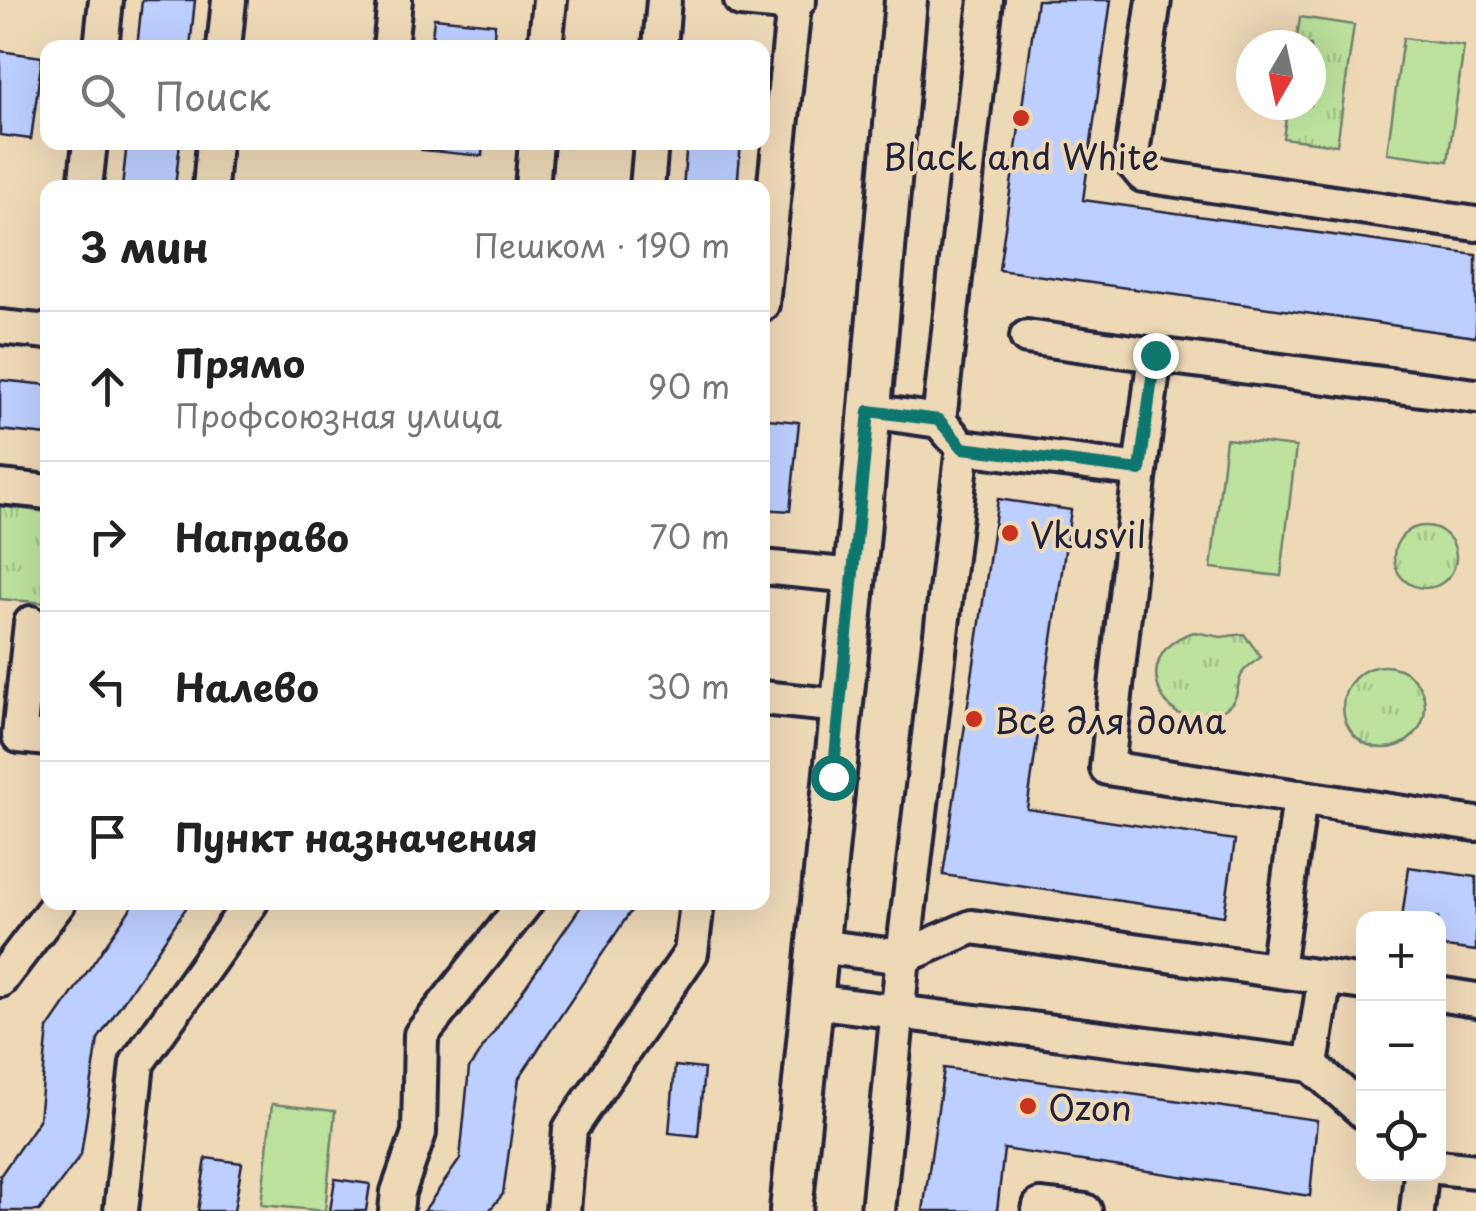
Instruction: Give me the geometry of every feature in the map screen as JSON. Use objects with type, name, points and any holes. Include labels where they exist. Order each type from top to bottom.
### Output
[{"type":"main road","points":[[791,1211],[906,0]]},
{"type":"street","points":[[101,40],[106,0]]},
{"type":"street","points":[[225,40],[229,0]]},
{"type":"street","points":[[391,40],[394,0]]},
{"type":"street","points":[[546,40],[550,0]]},
{"type":"street","points":[[661,40],[664,0]]},
{"type":"street","points":[[742,0],[796,2],[770,233]]},
{"type":"street","points":[[939,420],[986,0]]},
{"type":"street","points":[[1154,0],[1132,154],[1143,175],[1476,224]]},
{"type":"street","points":[[86,180],[89,150]]},
{"type":"street","points":[[211,180],[213,150]]},
{"type":"street","points":[[533,180],[535,150]]},
{"type":"street","points":[[648,180],[650,150]]},
{"type":"street","points":[[0,326],[40,331]]},
{"type":"street","points":[[1027,337],[1476,396]]},
{"type":"street","points":[[1155,355],[1107,768],[1476,824]]},
{"type":"street","points":[[869,411],[939,420],[963,448],[1140,470]]},
{"type":"street","points":[[878,1211],[903,957],[963,448]]},
{"type":"street","points":[[0,486],[40,491]]},
{"type":"street","points":[[770,567],[854,576]]},
{"type":"street","points":[[26,623],[19,736],[40,738]]},
{"type":"street","points":[[770,699],[841,706]]},
{"type":"street","points":[[1276,970],[1300,798]]},
{"type":"street","points":[[0,980],[53,910]]},
{"type":"street","points":[[122,1211],[137,1063],[245,910]]},
{"type":"street","points":[[396,1211],[398,1192],[419,1133],[421,1035],[520,910]]},
{"type":"street","points":[[564,1211],[570,1130],[691,953],[695,910]]},
{"type":"street","points":[[818,946],[903,957],[972,927],[1356,982]]},
{"type":"street","points":[[1311,1065],[1325,977]]},
{"type":"street","points":[[1446,995],[1476,1000]]},
{"type":"street","points":[[812,1001],[1311,1065],[1356,1105]]},
{"type":"street","points":[[1446,1168],[1476,1170]]},
{"type":"street","points":[[1417,1211],[1420,1181]]},
{"type":"street","points":[[1040,1211],[1040,1206],[1085,1211]]},
{"type":"green space","points":[[1300,17],[1354,25],[1337,145],[1283,138],[1286,120],[1326,120],[1326,30],[1298,30]]},
{"type":"green space","points":[[1403,38],[1464,46],[1448,161],[1387,153]]},
{"type":"green space","points":[[1226,439],[1296,447],[1281,576],[1211,568]]},
{"type":"green space","points":[[0,506],[40,511],[40,602],[0,599]]},
{"type":"green space","points":[[1425,526],[1447,535],[1456,557],[1447,579],[1425,588],[1403,579],[1394,557],[1403,535]]},
{"type":"green space","points":[[1194,632],[1221,637],[1244,634],[1261,657],[1243,672],[1236,697],[1229,706],[1203,719],[1185,717],[1170,707],[1160,693],[1156,676],[1160,659],[1172,643]]},
{"type":"green space","points":[[1384,666],[1400,669],[1413,678],[1422,691],[1422,723],[1413,736],[1400,745],[1384,748],[1368,745],[1355,736],[1346,723],[1343,707],[1346,691],[1355,678],[1368,669]]},
{"type":"green space","points":[[272,1104],[335,1111],[325,1211],[261,1205]]},
{"type":"building","points":[[142,0],[195,0],[191,40],[138,40]]},
{"type":"building","points":[[1037,0],[1111,0],[1083,200],[1476,255],[1476,337],[999,270]]},
{"type":"building","points":[[434,18],[495,24],[494,40],[432,40]]},
{"type":"building","points":[[0,51],[40,57],[31,139],[0,135]]},
{"type":"building","points":[[126,150],[179,150],[176,180],[123,180]]},
{"type":"building","points":[[421,150],[482,150],[482,156]]},
{"type":"building","points":[[686,150],[740,150],[738,180],[684,180]]},
{"type":"building","points":[[0,380],[40,384],[40,434],[0,430]]},
{"type":"building","points":[[770,419],[799,422],[790,511],[770,510]]},
{"type":"building","points":[[998,499],[1071,510],[1027,809],[1235,840],[1224,916],[943,875]]},
{"type":"building","points":[[1409,867],[1476,877],[1476,951],[1446,947],[1446,911],[1403,911]]},
{"type":"building","points":[[130,910],[185,910],[98,1039],[81,1155],[39,1211],[0,1211],[0,1176],[39,1120],[48,1029]]},
{"type":"building","points":[[578,910],[632,910],[519,1078],[503,1194],[489,1211],[424,1211],[460,1159],[469,1068]]},
{"type":"building","points":[[675,1066],[704,1069],[698,1136],[669,1133]]},
{"type":"building","points":[[944,1068],[1317,1120],[1310,1196],[1004,1149],[997,1211],[923,1211]]},
{"type":"building","points":[[206,1158],[242,1163],[234,1211],[198,1211]]},
{"type":"building","points":[[335,1179],[370,1184],[366,1211],[330,1211]]},
{"type":"place","name":"Black and White","points":[[1021,118]]},
{"type":"place","name":"Vkusvil","points":[[1010,533]]},
{"type":"place","name":"Все для дома","points":[[974,719]]},
{"type":"place","name":"Ozon","points":[[1028,1106]]},
{"type":"route","points":[[833,777],[869,411],[939,420],[963,448],[1140,470],[1155,355]]}]
